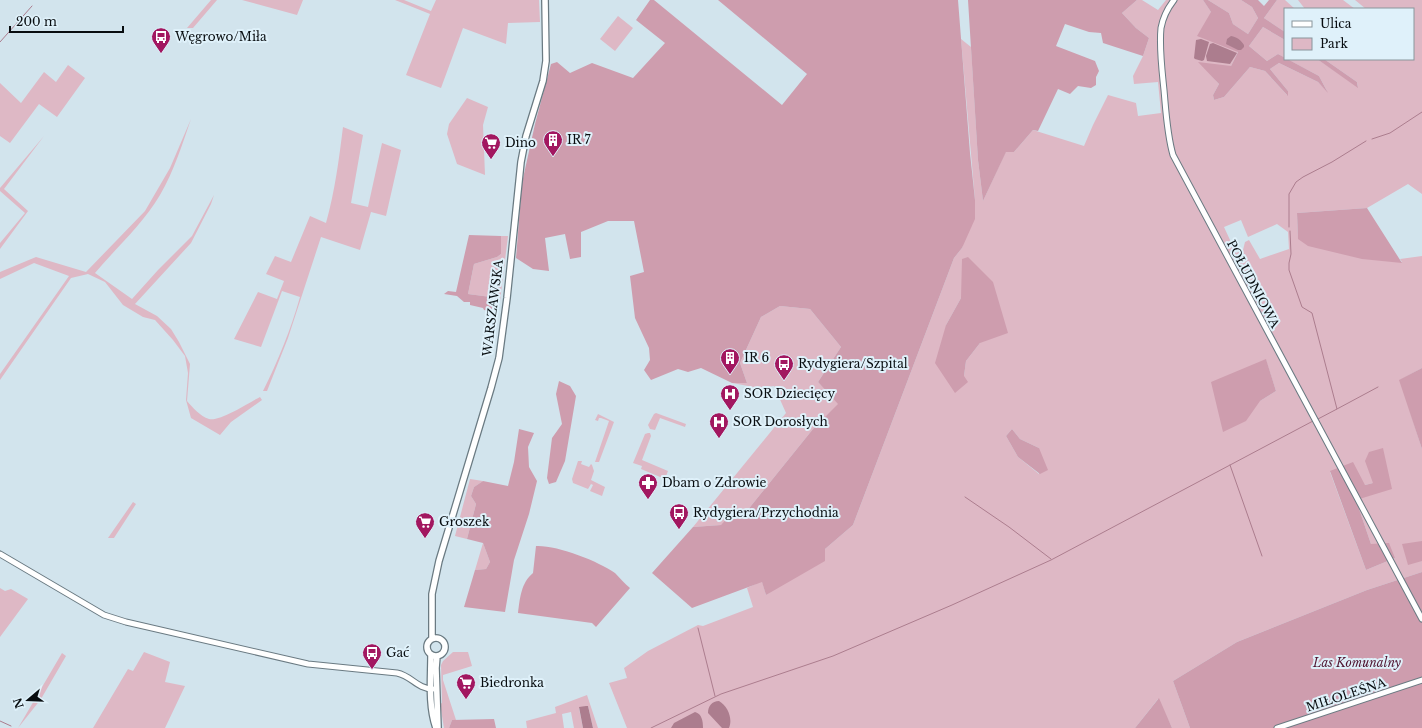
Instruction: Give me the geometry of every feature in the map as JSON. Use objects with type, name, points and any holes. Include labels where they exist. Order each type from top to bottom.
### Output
[{"type":"main road","name":"WARSZAWSKA","points":[[435,638],[432,614],[432,594],[439,561],[492,384],[498,358],[507,298],[521,162],[526,136],[543,82],[546,61],[545,0]]},
{"type":"main road","points":[[430,655],[438,656],[444,652],[445,647],[443,641],[435,638],[427,646],[427,650],[430,655],[433,689]]},
{"type":"main road","points":[[437,728],[432,713],[433,689],[438,656]]},
{"type":"street","name":"POŁUDNIOWA","points":[[1174,0],[1165,14],[1161,29],[1166,118],[1169,142],[1174,158],[1422,619]]},
{"type":"street","points":[[0,554],[104,615],[119,620],[308,664],[397,672],[406,676],[421,687],[433,689]]},
{"type":"street","name":"MIŁOLEŚNA","points":[[1277,728],[1422,680]]},
{"type":"green space","points":[[211,0],[217,0],[193,28],[187,28]]},
{"type":"green space","points":[[242,0],[303,0],[297,15]]},
{"type":"green space","points":[[395,0],[404,0],[431,11],[436,0],[539,0],[540,22],[508,23],[506,44],[463,28],[441,88],[406,75],[430,14]]},
{"type":"green space","points":[[650,0],[654,0],[782,105],[807,74],[718,0],[958,0],[975,200],[975,219],[962,248],[954,258],[853,525],[825,549],[825,561],[766,595],[762,582],[692,608],[652,573],[693,527],[721,525],[734,511],[742,517],[813,429],[838,404],[818,382],[841,347],[810,309],[780,306],[761,317],[740,363],[747,383],[732,383],[701,368],[688,372],[678,369],[651,380],[644,370],[650,360],[649,348],[635,318],[630,276],[644,272],[634,221],[608,221],[581,232],[581,257],[570,259],[565,234],[545,238],[549,271],[533,269],[516,258],[522,183],[535,124],[551,64],[557,62],[570,73],[592,63],[633,78],[665,43],[636,20]]},
{"type":"green space","points":[[968,0],[1137,0],[1122,13],[1136,28],[1149,38],[1143,56],[1103,43],[1101,33],[1089,32],[1065,24],[1056,46],[1095,61],[1099,71],[1096,77],[1096,85],[1091,88],[1078,86],[1070,94],[1058,89],[1038,131],[1033,130],[1014,152],[1006,152],[983,201],[978,160]]},
{"type":"green space","points":[[1137,0],[1142,0],[1158,10],[1166,0],[1203,0],[1238,52],[1231,66],[1211,75],[1219,84],[1213,95],[1214,100],[1224,97],[1250,67],[1265,71],[1287,95],[1288,91],[1270,69],[1279,63],[1318,82],[1327,91],[1319,76],[1289,60],[1318,60],[1358,87],[1357,82],[1325,60],[1414,60],[1414,8],[1365,8],[1355,0],[1422,0],[1422,194],[1408,184],[1367,208],[1297,213],[1298,238],[1402,262],[1400,259],[1422,256],[1422,368],[1400,380],[1422,449],[1422,572],[1367,590],[1237,642],[1173,681],[1190,728],[1172,728],[1158,699],[1135,728],[627,728],[609,683],[627,678],[624,668],[648,651],[698,625],[703,626],[753,607],[747,588],[762,581],[766,595],[824,551],[853,525],[954,258],[962,248],[975,200],[961,39],[971,47],[978,160],[983,201],[1006,151],[1014,152],[1033,130],[1084,146],[1108,95],[1136,103],[1138,116],[1161,113],[1158,82],[1134,84],[1133,76],[1143,56],[1149,38],[1136,28],[1122,13]],"holes":[[[1241,220],[1248,237],[1277,224],[1288,232],[1289,249],[1260,259],[1249,240],[1245,242],[1243,250],[1236,253],[1224,227]],[[961,298],[980,343],[966,361],[964,376],[946,325]],[[1266,360],[1276,391],[1260,401]],[[1012,429],[1020,439],[1039,448],[1039,474],[1018,457],[1006,436]],[[1330,472],[1365,485],[1373,483],[1356,500],[1371,544],[1395,558],[1366,570]]]},
{"type":"green space","points":[[1203,0],[1208,0],[1229,13],[1233,24],[1248,34],[1258,18],[1252,7],[1241,0],[1258,0],[1264,6],[1269,0],[1277,0],[1264,18],[1284,31],[1284,39],[1263,27],[1249,46],[1267,61],[1278,54],[1284,57],[1284,60],[1289,60],[1319,76],[1328,93],[1318,82],[1279,63],[1270,69],[1288,91],[1288,96],[1265,71],[1250,67],[1224,97],[1214,100],[1213,95],[1219,84],[1198,62],[1231,66],[1238,52],[1197,36],[1211,12]]},
{"type":"green space","points":[[1208,0],[1241,0],[1252,7],[1258,18],[1248,34],[1233,24],[1229,13]]},
{"type":"green space","points":[[1277,0],[1285,0],[1294,8],[1284,8],[1284,31],[1264,18]]},
{"type":"green space","points":[[1298,0],[1343,0],[1354,8],[1304,8]]},
{"type":"green space","points":[[618,16],[633,28],[615,51],[600,39]]},
{"type":"green space","points":[[1263,27],[1284,39],[1284,57],[1278,54],[1267,61],[1249,46]]},
{"type":"green space","points":[[1318,60],[1325,60],[1357,82],[1358,88]]},
{"type":"green space","points":[[68,65],[85,78],[57,117],[39,104],[10,143],[0,136],[0,83],[21,103],[44,72],[56,82]]},
{"type":"green space","points":[[467,98],[488,107],[483,125],[485,175],[457,164],[447,134],[449,124]]},
{"type":"green space","points":[[191,119],[174,167],[160,195],[138,226],[95,273],[132,299],[192,236],[214,195],[191,243],[135,304],[157,316],[171,329],[179,342],[190,364],[187,401],[200,414],[209,419],[220,418],[260,397],[262,400],[231,422],[220,435],[191,418],[186,400],[188,373],[185,356],[155,320],[143,317],[123,305],[105,282],[88,274],[71,278],[0,380],[0,374],[69,276],[34,263],[0,279],[0,272],[36,257],[86,272],[145,211],[170,168]]},
{"type":"green space","points":[[343,127],[363,135],[351,203],[368,207],[382,143],[401,150],[386,216],[371,212],[360,250],[321,237],[288,338],[267,391],[263,391],[284,345],[300,297],[282,291],[261,347],[234,339],[258,292],[277,299],[284,281],[266,274],[275,256],[291,262],[310,216],[326,223],[334,187]]},
{"type":"green space","points":[[44,136],[4,189],[28,211],[0,249],[0,243],[25,213],[0,191],[0,188]]},
{"type":"green space","points":[[1367,208],[1402,263],[1362,259],[1308,246],[1298,239],[1297,213]]},
{"type":"green space","points":[[469,235],[501,236],[501,254],[497,257],[474,264],[468,294],[491,297],[493,300],[492,312],[470,305],[470,302],[464,302],[457,296],[444,294],[448,291],[456,292]]},
{"type":"green space","points":[[501,236],[508,236],[500,301],[493,300],[491,297],[468,294],[474,264],[497,257],[501,254]]},
{"type":"green space","points":[[968,257],[993,282],[1008,333],[980,343],[966,361],[964,376],[968,382],[955,393],[935,363],[946,325],[961,298],[962,259]]},
{"type":"green space","points":[[780,306],[810,309],[841,347],[818,382],[839,404],[813,429],[742,517],[721,525],[693,527],[786,413],[774,386],[759,388],[732,383],[747,383],[740,363],[761,317]]},
{"type":"green space","points":[[1266,359],[1276,391],[1260,401],[1246,421],[1223,432],[1211,382]]},
{"type":"green space","points":[[1422,368],[1422,449],[1399,380]]},
{"type":"green space","points":[[559,381],[570,386],[576,396],[565,461],[556,482],[549,484],[547,478],[552,438],[562,424],[556,394]]},
{"type":"green space","points":[[656,413],[686,424],[685,427],[660,418],[655,430],[650,429],[648,425]]},
{"type":"green space","points":[[598,414],[614,422],[599,462],[595,462],[609,421],[601,418],[599,418],[598,421],[595,420]]},
{"type":"green space","points":[[519,429],[534,433],[528,447],[529,467],[537,481],[529,514],[514,560],[505,612],[464,607],[475,570],[486,569],[490,562],[483,543],[467,539],[476,504],[471,496],[474,487],[483,481],[508,486],[514,462]]},
{"type":"green space","points":[[1012,429],[1020,439],[1039,448],[1048,470],[1040,474],[1018,457],[1006,436]]},
{"type":"green space","points":[[650,433],[651,436],[642,460],[668,471],[665,479],[641,469],[642,466],[633,463],[645,434]]},
{"type":"green space","points":[[1383,448],[1392,489],[1356,500],[1371,544],[1389,543],[1395,558],[1366,570],[1330,471],[1353,462],[1365,485],[1373,483],[1365,461],[1369,452]]},
{"type":"green space","points":[[578,461],[582,461],[581,464],[589,467],[591,464],[592,465],[594,471],[591,480],[605,487],[602,496],[590,491],[593,485],[591,484],[588,489],[573,483],[572,479]]},
{"type":"green space","points":[[470,479],[483,481],[474,487],[471,496],[476,504],[467,539],[455,536]]},
{"type":"green space","points":[[133,502],[136,504],[114,538],[108,538]]},
{"type":"green space","points":[[1422,541],[1422,561],[1408,565],[1402,544]]},
{"type":"green space","points":[[483,543],[490,562],[486,569],[475,570]]},
{"type":"green space","points":[[536,546],[555,548],[588,559],[608,568],[630,588],[596,627],[592,623],[518,613],[520,596],[526,581],[533,573]]},
{"type":"green space","name":"Las Komunalny","points":[[1422,572],[1422,728],[1190,728],[1173,681],[1237,642],[1367,590]]},
{"type":"green space","points":[[0,588],[5,591],[11,589],[28,599],[0,637]]},
{"type":"green space","points":[[144,652],[170,662],[165,682],[185,686],[165,728],[93,728],[128,669],[133,671]]},
{"type":"green space","points":[[453,652],[468,652],[472,666],[443,675],[443,680],[456,720],[452,720],[449,728],[444,728],[440,704],[442,703],[441,665],[443,661]]},
{"type":"green space","points":[[62,653],[66,656],[41,699],[18,728]]},
{"type":"green space","points":[[587,695],[598,728],[593,728],[588,706],[579,708],[583,728],[574,728],[571,712],[562,714],[564,728],[527,728],[526,721],[556,713],[555,707]]},
{"type":"green space","points":[[1159,698],[1172,728],[1135,728]]},
{"type":"green space","points":[[494,719],[496,728],[449,728],[452,720]]},
{"type":"shaded area","points":[[1231,36],[1237,38],[1243,43],[1244,47],[1241,50],[1226,44],[1227,39]]},
{"type":"shaded area","points":[[1201,39],[1209,42],[1204,60],[1202,61],[1194,58],[1196,40]]},
{"type":"shaded area","points":[[1213,43],[1237,53],[1230,64],[1207,61],[1206,56],[1210,44]]},
{"type":"shaded area","points":[[719,701],[725,706],[729,713],[729,728],[722,728],[708,713],[711,704]]},
{"type":"shaded area","points":[[588,706],[593,728],[583,728],[579,707]]},
{"type":"shaded area","points":[[695,712],[702,718],[703,728],[671,728],[674,723]]},
{"type":"waterway","points":[[0,42],[32,6]]},
{"type":"waterway","points":[[1372,139],[1390,133],[1422,112]]},
{"type":"waterway","points":[[1289,227],[1289,194],[1296,182],[1366,141]]},
{"type":"waterway","points":[[1290,231],[1291,254],[1289,270],[1302,307],[1312,313],[1337,409],[1318,419]]},
{"type":"waterway","points":[[1337,409],[1378,387]]},
{"type":"waterway","points":[[651,728],[721,694],[833,656],[952,605],[1051,560],[1313,421]]},
{"type":"waterway","points":[[1230,465],[1262,556]]},
{"type":"waterway","points":[[965,497],[1009,527],[1051,559]]},
{"type":"waterway","points":[[698,628],[715,696]]},
{"type":"waterway","points":[[0,721],[11,726]]},
{"type":"place","name":"Węgrowo/Miła","points":[[161,54]]},
{"type":"place","name":"IR 7","points":[[553,157]]},
{"type":"place","name":"Dino","points":[[491,160]]},
{"type":"place","name":"IR 6","points":[[730,375]]},
{"type":"place","name":"Rydygiera/Szpital","points":[[784,381]]},
{"type":"place","name":"SOR Dziecięcy","points":[[730,411]]},
{"type":"place","name":"SOR Dorosłych","points":[[719,439]]},
{"type":"place","name":"Dbam o Zdrowie","points":[[648,500]]},
{"type":"place","name":"Rydygiera/Przychodnia","points":[[679,530]]},
{"type":"place","name":"Groszek","points":[[425,539]]},
{"type":"place","name":"Gać","points":[[372,670]]},
{"type":"place","name":"Biedronka","points":[[466,700]]}]
